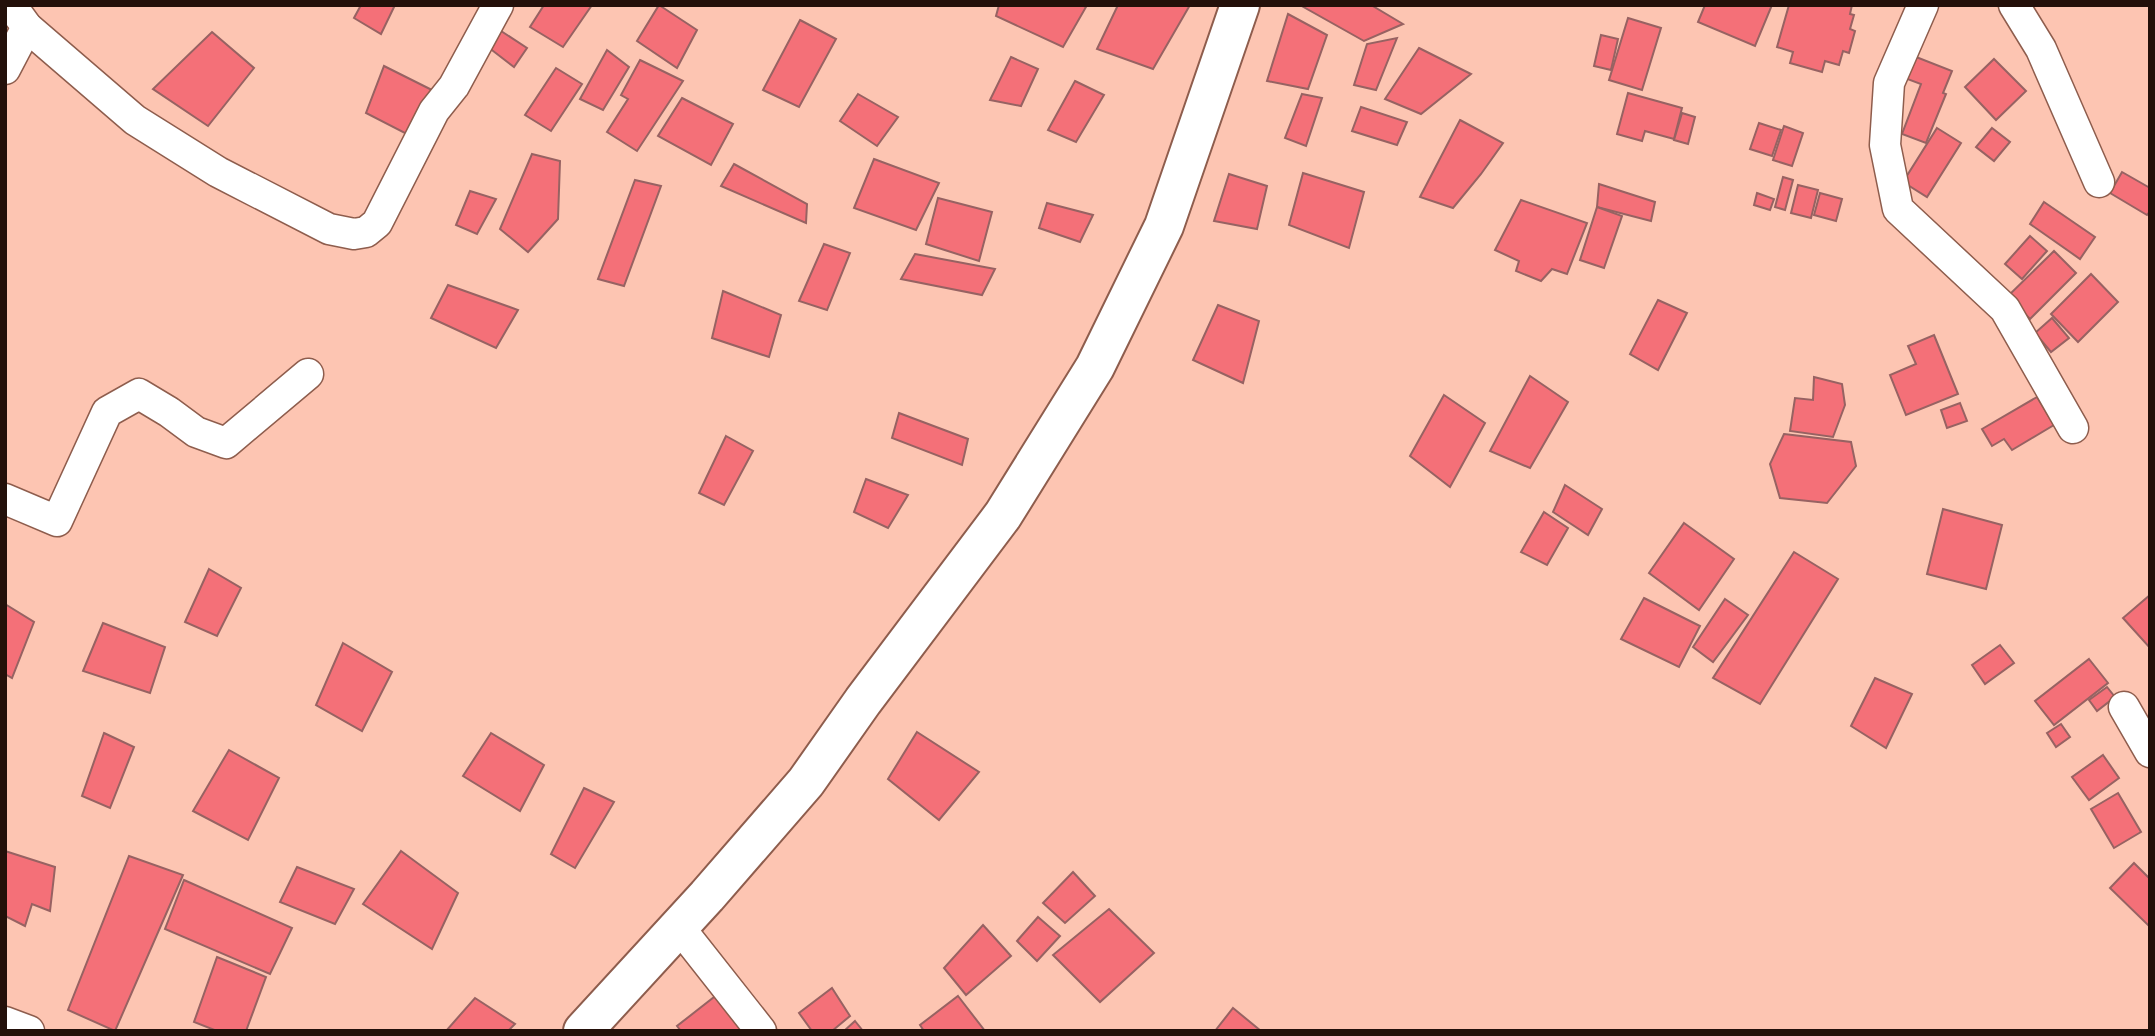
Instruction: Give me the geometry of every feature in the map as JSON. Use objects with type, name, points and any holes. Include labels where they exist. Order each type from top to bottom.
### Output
[{"type":"street","points":[[5,69],[19,16],[135,120],[218,172],[329,229],[366,232],[377,223],[434,111],[454,86],[498,5]]},
{"type":"street","points":[[583,1031],[679,927],[806,782],[863,701],[1003,515],[1095,367],[1164,226],[1240,5]]},
{"type":"street","points":[[1923,5],[1889,83],[1885,145],[1898,209],[2005,309],[2073,428]]},
{"type":"street","points":[[2014,5],[2041,49],[2099,182]]},
{"type":"street","points":[[5,499],[57,521],[107,412],[139,394],[196,432],[226,443],[307,374]]},
{"type":"street","points":[[2124,706],[2150,752]]},
{"type":"street","points":[[679,927],[761,1031]]},
{"type":"street","points":[[5,1022],[29,1031]]},
{"type":"building","points":[[361,5],[395,5],[381,34],[354,18]]},
{"type":"building","points":[[544,5],[592,5],[563,47],[530,27]]},
{"type":"building","points":[[659,5],[697,30],[677,68],[637,41]]},
{"type":"building","points":[[999,5],[1086,7],[1063,47],[996,16]]},
{"type":"building","points":[[1118,5],[1190,5],[1153,69],[1097,49]]},
{"type":"building","points":[[1300,5],[1371,5],[1403,24],[1364,41]]},
{"type":"building","points":[[1705,5],[1772,5],[1755,46],[1698,22]]},
{"type":"building","points":[[1789,5],[1852,5],[1850,14],[1854,15],[1850,29],[1855,31],[1849,53],[1843,51],[1839,65],[1825,61],[1822,72],[1790,63],[1793,52],[1777,47]]},
{"type":"building","points":[[1288,14],[1327,35],[1308,89],[1267,81]]},
{"type":"building","points":[[1628,18],[1661,28],[1642,90],[1609,80]]},
{"type":"building","points":[[800,20],[836,39],[799,107],[763,90]]},
{"type":"building","points":[[498,29],[527,48],[514,67],[484,44]]},
{"type":"building","points":[[212,32],[254,68],[208,126],[153,89]]},
{"type":"building","points":[[1601,35],[1618,39],[1611,70],[1594,66]]},
{"type":"building","points":[[1397,38],[1376,90],[1354,85],[1367,44]]},
{"type":"building","points":[[1419,48],[1471,74],[1421,114],[1385,99]]},
{"type":"building","points":[[607,50],[629,67],[603,110],[580,99]]},
{"type":"building","points":[[1911,55],[1952,71],[1943,93],[1946,94],[1926,143],[1902,134],[1921,84],[1902,77]]},
{"type":"building","points":[[1011,57],[1038,69],[1021,106],[990,100]]},
{"type":"building","points":[[1994,59],[2026,91],[1996,120],[1965,87]]},
{"type":"building","points":[[640,60],[683,81],[637,151],[607,132],[628,99],[621,95]]},
{"type":"building","points":[[384,66],[454,101],[432,147],[366,113]]},
{"type":"building","points":[[556,68],[582,84],[551,131],[525,115]]},
{"type":"building","points":[[1075,81],[1104,95],[1076,142],[1048,130]]},
{"type":"building","points":[[1628,93],[1682,108],[1674,139],[1645,131],[1642,141],[1617,134]]},
{"type":"building","points":[[858,94],[898,117],[877,146],[840,121]]},
{"type":"building","points":[[1302,94],[1322,98],[1306,146],[1285,138]]},
{"type":"building","points":[[682,98],[733,124],[711,165],[658,136]]},
{"type":"building","points":[[1361,107],[1407,122],[1397,145],[1352,131]]},
{"type":"building","points":[[1682,113],[1695,117],[1688,144],[1674,140]]},
{"type":"building","points":[[1460,120],[1503,143],[1453,208],[1420,197]]},
{"type":"building","points":[[1759,123],[1781,130],[1772,156],[1750,149]]},
{"type":"building","points":[[1784,126],[1803,133],[1792,166],[1773,160]]},
{"type":"building","points":[[1937,128],[1961,143],[1927,197],[1903,182]]},
{"type":"building","points":[[1992,128],[2010,142],[1994,161],[1976,147]]},
{"type":"building","points":[[532,154],[560,161],[558,219],[528,252],[500,229]]},
{"type":"building","points":[[874,159],[939,183],[916,230],[854,208]]},
{"type":"building","points":[[734,164],[807,204],[806,223],[721,186]]},
{"type":"building","points":[[2122,172],[2150,188],[2150,211],[2147,215],[2110,193]]},
{"type":"building","points":[[1303,173],[1364,192],[1349,248],[1289,225]]},
{"type":"building","points":[[1229,174],[1267,186],[1257,229],[1214,221]]},
{"type":"building","points":[[1783,177],[1793,180],[1785,210],[1775,207]]},
{"type":"building","points":[[635,180],[661,186],[624,286],[598,279]]},
{"type":"building","points":[[1599,184],[1655,202],[1651,221],[1597,207]]},
{"type":"building","points":[[1798,185],[1818,190],[1811,218],[1791,213]]},
{"type":"building","points":[[470,191],[496,199],[477,234],[456,225]]},
{"type":"building","points":[[1757,193],[1774,199],[1770,210],[1754,205]]},
{"type":"building","points":[[1820,193],[1842,199],[1836,221],[1814,215]]},
{"type":"building","points":[[938,198],[992,212],[979,261],[926,244]]},
{"type":"building","points":[[1521,200],[1587,223],[1567,274],[1552,269],[1541,281],[1516,271],[1519,261],[1495,250]]},
{"type":"building","points":[[2044,202],[2095,237],[2080,259],[2030,224]]},
{"type":"building","points":[[1047,203],[1093,215],[1080,242],[1039,228]]},
{"type":"building","points":[[1597,207],[1622,216],[1604,268],[1580,260]]},
{"type":"building","points":[[2030,236],[2047,251],[2022,279],[2005,264]]},
{"type":"building","points":[[824,244],[850,253],[827,310],[799,301]]},
{"type":"building","points":[[2054,251],[2076,273],[2030,319],[2008,296]]},
{"type":"building","points":[[915,254],[995,269],[982,295],[901,279]]},
{"type":"building","points":[[2091,274],[2118,302],[2078,342],[2051,314]]},
{"type":"building","points":[[448,285],[518,310],[496,348],[431,318]]},
{"type":"building","points":[[723,291],[781,315],[769,357],[712,338]]},
{"type":"building","points":[[1658,300],[1687,313],[1658,370],[1630,354]]},
{"type":"building","points":[[1218,305],[1259,321],[1243,383],[1193,360]]},
{"type":"building","points":[[2052,318],[2069,338],[2051,352],[2035,333]]},
{"type":"building","points":[[1934,335],[1958,394],[1906,415],[1890,375],[1916,364],[1908,346]]},
{"type":"building","points":[[1530,376],[1568,402],[1530,468],[1490,451]]},
{"type":"building","points":[[1814,377],[1842,384],[1845,405],[1833,437],[1790,431],[1795,398],[1813,400]]},
{"type":"building","points":[[1444,395],[1485,423],[1450,487],[1410,456]]},
{"type":"building","points":[[2037,397],[2054,425],[2012,450],[2004,439],[1992,446],[1982,429]]},
{"type":"building","points":[[1960,403],[1967,421],[1947,428],[1941,410]]},
{"type":"building","points":[[899,413],[968,439],[962,465],[892,438]]},
{"type":"building","points":[[1784,434],[1851,442],[1856,466],[1827,503],[1780,498],[1770,464]]},
{"type":"building","points":[[726,436],[753,451],[724,505],[699,493]]},
{"type":"building","points":[[866,479],[908,495],[888,528],[854,512]]},
{"type":"building","points":[[1565,485],[1602,509],[1588,535],[1553,512]]},
{"type":"building","points":[[1943,509],[2002,525],[1986,589],[1927,574]]},
{"type":"building","points":[[1544,512],[1568,528],[1547,565],[1521,552]]},
{"type":"building","points":[[1684,523],[1734,559],[1699,610],[1649,573]]},
{"type":"building","points":[[1794,552],[1838,579],[1760,704],[1713,678]]},
{"type":"building","points":[[209,569],[241,588],[217,636],[185,622]]},
{"type":"building","points":[[2150,595],[2150,648],[2123,618]]},
{"type":"building","points":[[1644,598],[1700,626],[1679,667],[1621,639]]},
{"type":"building","points":[[1725,599],[1748,615],[1713,662],[1693,647]]},
{"type":"building","points":[[5,604],[34,622],[12,678],[5,674]]},
{"type":"building","points":[[103,623],[165,647],[150,693],[83,671]]},
{"type":"building","points":[[343,643],[392,672],[362,731],[316,705]]},
{"type":"building","points":[[2000,645],[2014,663],[1985,684],[1972,665]]},
{"type":"building","points":[[2089,659],[2108,683],[2054,725],[2035,701]]},
{"type":"building","points":[[1875,678],[1912,694],[1886,748],[1851,726]]},
{"type":"building","points":[[2107,687],[2115,697],[2097,711],[2089,700]]},
{"type":"building","points":[[2061,724],[2070,737],[2056,747],[2047,733]]},
{"type":"building","points":[[917,732],[979,772],[939,820],[888,779]]},
{"type":"building","points":[[104,733],[134,747],[110,808],[82,796]]},
{"type":"building","points":[[491,733],[544,765],[520,811],[463,776]]},
{"type":"building","points":[[229,750],[279,778],[248,840],[193,811]]},
{"type":"building","points":[[2103,755],[2119,778],[2089,800],[2072,777]]},
{"type":"building","points":[[584,788],[614,802],[575,868],[551,854]]},
{"type":"building","points":[[2118,793],[2141,832],[2114,848],[2091,809]]},
{"type":"building","points":[[5,851],[55,867],[50,911],[32,904],[25,926],[5,916]]},
{"type":"building","points":[[401,851],[458,893],[432,949],[363,904]]},
{"type":"building","points":[[129,856],[183,875],[115,1031],[68,1010]]},
{"type":"building","points":[[2134,863],[2150,879],[2150,927],[2110,888]]},
{"type":"building","points":[[297,867],[354,889],[335,924],[280,902]]},
{"type":"building","points":[[1073,872],[1095,896],[1065,923],[1043,903]]},
{"type":"building","points":[[184,880],[292,928],[270,974],[165,929]]},
{"type":"building","points":[[1109,909],[1154,953],[1100,1002],[1053,955]]},
{"type":"building","points":[[1038,917],[1060,936],[1037,961],[1017,941]]},
{"type":"building","points":[[983,925],[1011,956],[966,995],[944,968]]},
{"type":"building","points":[[217,957],[266,977],[246,1031],[217,1031],[194,1022]]},
{"type":"building","points":[[832,988],[850,1016],[832,1031],[812,1031],[799,1013]]},
{"type":"building","points":[[723,990],[748,1031],[681,1031],[677,1026]]},
{"type":"building","points":[[958,996],[985,1031],[924,1031],[920,1025]]},
{"type":"building","points":[[475,998],[515,1024],[508,1031],[446,1031]]},
{"type":"building","points":[[1233,1008],[1261,1031],[1215,1031]]},
{"type":"building","points":[[855,1021],[863,1031],[844,1031]]}]
